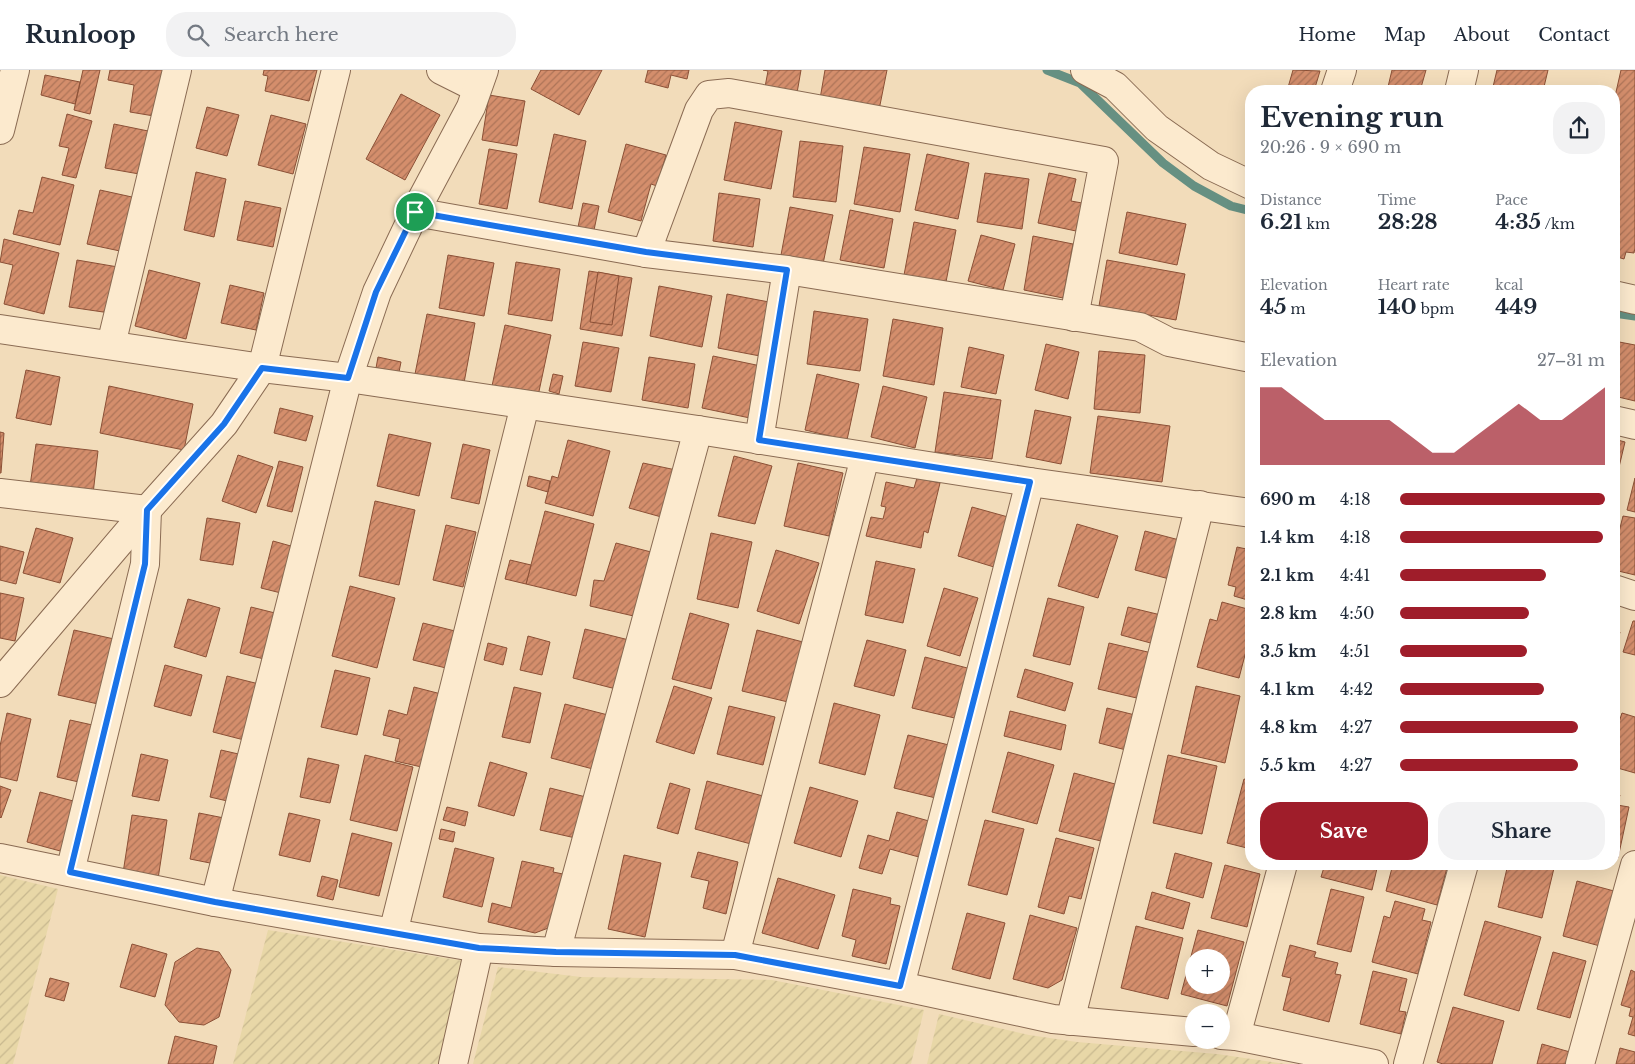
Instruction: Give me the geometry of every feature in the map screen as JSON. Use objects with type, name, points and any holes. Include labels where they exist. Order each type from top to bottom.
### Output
[{"type":"street","points":[[0,130],[15,70]]},
{"type":"street","points":[[111,345],[177,70]]},
{"type":"street","points":[[0,683],[147,510],[224,424],[262,368],[336,70]]},
{"type":"street","points":[[215,902],[348,378],[376,292],[415,212],[471,107],[481,79],[441,70]]},
{"type":"street","points":[[1085,70],[1115,86],[1156,128],[1211,166],[1245,182]]},
{"type":"street","points":[[1338,85],[1342,70]]},
{"type":"street","points":[[1460,85],[1464,70]]},
{"type":"street","points":[[646,252],[699,110],[709,95],[729,93],[1104,161],[1074,317]]},
{"type":"street","points":[[415,212],[646,252],[787,270],[1140,328],[1169,342],[1245,357]]},
{"type":"street","points":[[759,440],[787,270]]},
{"type":"street","points":[[1620,296],[1635,300]]},
{"type":"street","points":[[0,328],[262,368],[348,378],[525,404],[1030,482],[1245,512]]},
{"type":"street","points":[[393,933],[525,404]]},
{"type":"street","points":[[1620,421],[1635,425]]},
{"type":"street","points":[[556,952],[698,430]]},
{"type":"street","points":[[735,955],[865,457]]},
{"type":"street","points":[[900,986],[1030,482]]},
{"type":"street","points":[[0,493],[147,510]]},
{"type":"street","points":[[1070,1021],[1200,505]]},
{"type":"street","points":[[70,872],[145,564],[147,510]]},
{"type":"street","points":[[1620,591],[1635,596]]},
{"type":"street","points":[[0,858],[215,902],[479,948],[556,952],[735,955],[900,986],[1053,1019],[1185,1031]]},
{"type":"street","points":[[1580,1064],[1635,864]]},
{"type":"street","points":[[1230,1032],[1281,870]]},
{"type":"street","points":[[1408,1064],[1462,870]]},
{"type":"street","points":[[453,1064],[479,948]]},
{"type":"street","points":[[1230,1035],[1374,1064]]},
{"type":"shaded area","points":[[0,875],[58,889],[13,1064],[0,1064]]},
{"type":"shaded area","points":[[268,930],[464,961],[440,1064],[233,1064]]},
{"type":"shaded area","points":[[498,967],[581,977],[772,980],[924,1010],[911,1064],[473,1064]]},
{"type":"shaded area","points":[[939,1014],[1029,1035],[1077,1042],[1217,1054],[1286,1064],[927,1064]]},
{"type":"building","points":[[83,70],[100,70],[90,114],[74,110]]},
{"type":"building","points":[[110,70],[169,70],[160,117],[130,112],[134,85],[108,80]]},
{"type":"building","points":[[264,70],[317,70],[309,101],[265,91],[268,76],[263,75]]},
{"type":"building","points":[[541,70],[602,70],[579,115],[531,89]]},
{"type":"building","points":[[648,70],[689,70],[687,79],[671,75],[668,88],[645,82]]},
{"type":"building","points":[[763,70],[801,70],[797,93],[765,87],[768,71]]},
{"type":"building","points":[[825,70],[887,70],[879,110],[820,99]]},
{"type":"building","points":[[1293,70],[1320,71],[1316,85],[1289,85]]},
{"type":"building","points":[[1392,70],[1426,70],[1422,85],[1388,85]]},
{"type":"building","points":[[1497,70],[1548,70],[1544,85],[1493,85]]},
{"type":"building","points":[[1621,70],[1635,70],[1635,248],[1634,253],[1626,252],[1624,259],[1620,258],[1620,85],[1618,85]]},
{"type":"building","points":[[45,75],[80,82],[75,104],[41,95]]},
{"type":"building","points":[[401,94],[440,115],[405,180],[366,159]]},
{"type":"building","points":[[489,95],[525,101],[517,146],[482,140]]},
{"type":"building","points":[[207,107],[239,115],[227,156],[196,148]]},
{"type":"building","points":[[67,114],[92,121],[76,178],[62,175],[69,148],[59,146]]},
{"type":"building","points":[[271,115],[306,124],[293,174],[258,165]]},
{"type":"building","points":[[735,122],[782,131],[771,189],[724,180]]},
{"type":"building","points":[[114,124],[153,132],[145,175],[105,168]]},
{"type":"building","points":[[554,134],[586,141],[572,209],[539,202]]},
{"type":"building","points":[[800,141],[843,146],[836,202],[793,197]]},
{"type":"building","points":[[626,144],[666,155],[657,186],[651,184],[641,221],[608,212]]},
{"type":"building","points":[[864,147],[910,154],[900,212],[854,204]]},
{"type":"building","points":[[489,149],[517,154],[507,209],[479,204]]},
{"type":"building","points":[[927,154],[969,163],[958,219],[915,210]]},
{"type":"building","points":[[196,172],[226,179],[214,237],[184,230]]},
{"type":"building","points":[[985,173],[1029,179],[1022,229],[977,222]]},
{"type":"building","points":[[1049,173],[1076,179],[1071,201],[1082,203],[1076,231],[1038,223]]},
{"type":"building","points":[[42,177],[74,185],[60,245],[13,234],[19,210],[33,213]]},
{"type":"building","points":[[100,190],[132,197],[120,251],[87,244]]},
{"type":"building","points":[[719,193],[760,199],[753,247],[713,241]]},
{"type":"building","points":[[245,201],[281,208],[273,247],[237,240]]},
{"type":"building","points":[[583,203],[599,206],[593,235],[577,232]]},
{"type":"building","points":[[790,207],[833,215],[823,264],[781,255]]},
{"type":"building","points":[[850,210],[893,219],[884,268],[840,260]]},
{"type":"building","points":[[1127,212],[1186,224],[1177,265],[1119,253]]},
{"type":"building","points":[[914,222],[956,230],[946,282],[904,275]]},
{"type":"building","points":[[981,235],[1015,244],[1003,290],[968,281]]},
{"type":"building","points":[[1033,236],[1073,244],[1063,298],[1024,290]]},
{"type":"building","points":[[4,239],[59,253],[44,314],[4,304],[13,265],[0,262]]},
{"type":"building","points":[[448,255],[494,263],[484,316],[439,308]]},
{"type":"building","points":[[77,260],[118,267],[110,313],[69,307]]},
{"type":"building","points":[[1107,260],[1185,274],[1176,320],[1099,306]]},
{"type":"building","points":[[516,262],[560,269],[552,321],[508,314]]},
{"type":"building","points":[[149,270],[200,283],[186,339],[135,326]]},
{"type":"building","points":[[589,271],[632,278],[622,336],[580,329]]},
{"type":"building","points":[[598,272],[619,276],[612,325],[590,322]]},
{"type":"building","points":[[230,285],[264,293],[256,330],[221,323]]},
{"type":"building","points":[[659,286],[712,296],[702,347],[650,336]]},
{"type":"building","points":[[727,294],[769,302],[760,356],[718,348]]},
{"type":"building","points":[[814,311],[868,319],[860,371],[807,364]]},
{"type":"building","points":[[427,314],[475,323],[464,383],[415,374]]},
{"type":"building","points":[[893,319],[943,328],[934,385],[883,376]]},
{"type":"building","points":[[505,325],[551,335],[538,396],[492,386]]},
{"type":"building","points":[[583,342],[619,348],[611,392],[575,386]]},
{"type":"building","points":[[1620,342],[1635,345],[1635,401],[1620,397]]},
{"type":"building","points":[[1046,344],[1079,352],[1068,399],[1035,390]]},
{"type":"building","points":[[969,347],[1004,355],[996,394],[961,387]]},
{"type":"building","points":[[1099,351],[1145,355],[1140,413],[1094,409]]},
{"type":"building","points":[[713,356],[761,366],[750,418],[702,408]]},
{"type":"building","points":[[378,357],[401,362],[399,372],[376,368]]},
{"type":"building","points":[[649,357],[695,364],[688,408],[642,400]]},
{"type":"building","points":[[26,370],[60,377],[51,425],[16,418]]},
{"type":"building","points":[[553,374],[563,376],[559,394],[549,391]]},
{"type":"building","points":[[817,374],[859,384],[847,440],[805,430]]},
{"type":"building","points":[[109,386],[193,404],[184,450],[100,433]]},
{"type":"building","points":[[883,386],[927,397],[915,448],[871,437]]},
{"type":"building","points":[[944,392],[1001,400],[992,459],[935,452]]},
{"type":"building","points":[[280,408],[313,416],[306,441],[274,433]]},
{"type":"building","points":[[1035,410],[1071,417],[1061,464],[1026,457]]},
{"type":"building","points":[[1098,416],[1170,426],[1162,482],[1090,473]]},
{"type":"building","points":[[0,432],[4,433],[1,473],[0,473]]},
{"type":"building","points":[[389,434],[431,443],[419,496],[377,486]]},
{"type":"building","points":[[568,440],[610,451],[593,516],[545,503],[552,476],[558,478]]},
{"type":"building","points":[[1620,441],[1625,442],[1620,463]]},
{"type":"building","points":[[36,444],[98,451],[93,494],[30,486]]},
{"type":"building","points":[[463,444],[490,450],[479,504],[451,498]]},
{"type":"building","points":[[238,455],[273,467],[256,513],[222,501]]},
{"type":"building","points":[[734,456],[772,466],[755,524],[718,516]]},
{"type":"building","points":[[279,461],[303,467],[292,512],[267,506]]},
{"type":"building","points":[[643,463],[676,470],[665,518],[629,508]]},
{"type":"building","points":[[798,463],[843,473],[829,536],[784,526]]},
{"type":"building","points":[[529,476],[550,481],[548,492],[527,486]]},
{"type":"building","points":[[917,478],[940,483],[928,533],[924,531],[921,548],[866,536],[871,517],[883,519],[886,507],[881,506],[886,482],[914,488]]},
{"type":"building","points":[[1635,478],[1635,512],[1627,510]]},
{"type":"building","points":[[375,501],[415,510],[399,585],[359,576]]},
{"type":"building","points":[[972,507],[1008,517],[994,567],[958,556]]},
{"type":"building","points":[[545,511],[594,524],[576,596],[526,584]]},
{"type":"building","points":[[1623,516],[1635,518],[1635,575],[1620,571],[1620,528]]},
{"type":"building","points":[[207,518],[240,523],[233,565],[200,560]]},
{"type":"building","points":[[1077,524],[1118,536],[1098,598],[1058,586]]},
{"type":"building","points":[[446,525],[476,532],[463,587],[433,580]]},
{"type":"building","points":[[36,528],[73,538],[60,583],[23,573]]},
{"type":"building","points":[[1145,531],[1187,542],[1177,581],[1135,570]]},
{"type":"building","points":[[711,533],[752,542],[738,608],[697,599]]},
{"type":"building","points":[[273,541],[298,548],[285,594],[261,588]]},
{"type":"building","points":[[616,543],[655,553],[638,617],[590,606],[594,580],[604,581]]},
{"type":"building","points":[[0,546],[24,552],[16,584],[0,580]]},
{"type":"building","points":[[1237,547],[1245,549],[1245,599],[1234,596],[1236,587],[1228,585]]},
{"type":"building","points":[[776,550],[819,563],[799,624],[757,611]]},
{"type":"building","points":[[510,560],[531,565],[526,584],[505,579]]},
{"type":"building","points":[[876,561],[915,569],[903,623],[865,615]]},
{"type":"building","points":[[350,586],[395,598],[377,668],[332,656]]},
{"type":"building","points":[[944,588],[978,598],[960,656],[927,646]]},
{"type":"building","points":[[0,593],[24,598],[15,641],[0,638]]},
{"type":"building","points":[[1048,598],[1084,607],[1070,665],[1033,656]]},
{"type":"building","points":[[188,599],[220,608],[206,657],[174,647]]},
{"type":"building","points":[[1222,602],[1245,608],[1245,655],[1239,678],[1197,667],[1210,619],[1217,621]]},
{"type":"building","points":[[251,607],[279,614],[268,660],[240,653]]},
{"type":"building","points":[[1128,607],[1165,616],[1158,645],[1121,635]]},
{"type":"building","points":[[690,613],[729,624],[711,689],[672,679]]},
{"type":"building","points":[[1633,621],[1635,621],[1635,655],[1623,652]]},
{"type":"building","points":[[423,623],[455,631],[446,668],[413,660]]},
{"type":"building","points":[[585,629],[629,640],[616,689],[573,678]]},
{"type":"building","points":[[74,630],[114,639],[98,704],[58,695]]},
{"type":"building","points":[[757,630],[803,642],[788,702],[742,691]]},
{"type":"building","points":[[528,636],[550,642],[542,675],[520,670]]},
{"type":"building","points":[[867,640],[906,650],[894,696],[854,686]]},
{"type":"building","points":[[488,643],[507,648],[503,665],[484,660]]},
{"type":"building","points":[[1109,643],[1152,653],[1141,699],[1098,689]]},
{"type":"building","points":[[925,657],[975,670],[963,720],[912,708]]},
{"type":"building","points":[[165,665],[202,675],[191,716],[154,706]]},
{"type":"building","points":[[1025,669],[1073,683],[1065,711],[1017,697]]},
{"type":"building","points":[[335,670],[370,678],[357,735],[321,727]]},
{"type":"building","points":[[227,676],[263,685],[248,741],[213,732]]},
{"type":"building","points":[[674,686],[712,698],[694,754],[656,742]]},
{"type":"building","points":[[1196,686],[1240,696],[1225,763],[1181,753]]},
{"type":"building","points":[[414,687],[445,695],[426,768],[395,761],[400,739],[383,735],[389,710],[407,715]]},
{"type":"building","points":[[514,687],[541,693],[530,743],[502,737]]},
{"type":"building","points":[[834,703],[880,715],[865,775],[819,763]]},
{"type":"building","points":[[565,704],[608,715],[593,769],[551,758]]},
{"type":"building","points":[[729,706],[775,717],[763,765],[717,754]]},
{"type":"building","points":[[1107,708],[1135,715],[1126,750],[1099,743]]},
{"type":"building","points":[[1010,711],[1066,725],[1061,750],[1004,736]]},
{"type":"building","points":[[7,713],[31,719],[17,781],[0,777],[0,746]]},
{"type":"building","points":[[1622,713],[1635,717],[1635,773],[1620,769],[1620,719]]},
{"type":"building","points":[[70,720],[97,726],[83,783],[57,777]]},
{"type":"building","points":[[908,735],[953,746],[940,799],[894,788]]},
{"type":"building","points":[[221,750],[247,756],[236,803],[210,797]]},
{"type":"building","points":[[1008,752],[1054,765],[1037,824],[992,812]]},
{"type":"building","points":[[141,754],[168,760],[159,801],[132,796]]},
{"type":"building","points":[[365,755],[413,767],[397,831],[350,820]]},
{"type":"building","points":[[1168,755],[1217,766],[1202,834],[1153,823]]},
{"type":"building","points":[[308,758],[339,765],[330,803],[300,797]]},
{"type":"building","points":[[490,762],[527,773],[514,816],[478,806]]},
{"type":"building","points":[[1074,773],[1115,784],[1101,841],[1059,831]]},
{"type":"building","points":[[1244,779],[1245,848],[1227,843]]},
{"type":"building","points":[[707,781],[763,796],[751,844],[695,829]]},
{"type":"building","points":[[670,783],[690,789],[678,834],[657,828]]},
{"type":"building","points":[[0,786],[11,790],[1,818],[0,817]]},
{"type":"building","points":[[810,787],[858,801],[841,857],[794,843]]},
{"type":"building","points":[[550,788],[590,798],[580,839],[540,830]]},
{"type":"building","points":[[40,792],[77,802],[64,852],[27,842]]},
{"type":"building","points":[[1620,806],[1629,807],[1620,849]]},
{"type":"building","points":[[447,807],[468,812],[465,826],[443,820]]},
{"type":"building","points":[[897,812],[936,823],[926,859],[890,849],[882,874],[859,868],[868,835],[889,841]]},
{"type":"building","points":[[199,813],[229,819],[220,865],[190,859]]},
{"type":"building","points":[[289,813],[320,820],[310,862],[279,855]]},
{"type":"building","points":[[132,815],[167,820],[158,879],[123,873]]},
{"type":"building","points":[[985,820],[1024,829],[1007,895],[968,885]]},
{"type":"building","points":[[441,829],[455,832],[453,842],[439,839]]},
{"type":"building","points":[[352,833],[392,843],[379,896],[339,887]]},
{"type":"building","points":[[1056,838],[1094,848],[1081,899],[1069,896],[1064,914],[1038,907]]},
{"type":"building","points":[[455,848],[494,858],[482,907],[443,897]]},
{"type":"building","points":[[698,852],[738,862],[726,914],[703,908],[709,881],[691,877]]},
{"type":"building","points":[[1175,853],[1212,863],[1203,898],[1166,888]]},
{"type":"building","points":[[624,855],[661,863],[645,937],[608,929]]},
{"type":"building","points":[[522,861],[554,868],[553,872],[563,874],[551,927],[535,933],[488,922],[492,903],[511,908]]},
{"type":"building","points":[[1225,865],[1260,874],[1247,927],[1211,918]]},
{"type":"building","points":[[1323,870],[1377,870],[1372,890],[1321,877]]},
{"type":"building","points":[[1391,870],[1446,870],[1437,905],[1386,891]]},
{"type":"building","points":[[1507,870],[1554,870],[1542,918],[1498,907]]},
{"type":"building","points":[[322,876],[338,880],[333,900],[317,896]]},
{"type":"building","points":[[778,878],[835,895],[818,949],[762,933]]},
{"type":"building","points":[[1577,881],[1614,891],[1600,946],[1563,936]]},
{"type":"building","points":[[853,889],[891,898],[890,904],[900,906],[886,964],[852,956],[856,940],[842,936]]},
{"type":"building","points":[[1331,889],[1364,897],[1351,952],[1317,944]]},
{"type":"building","points":[[1152,892],[1190,903],[1183,929],[1145,919]]},
{"type":"building","points":[[1395,901],[1425,909],[1422,920],[1431,922],[1418,974],[1372,962],[1384,916],[1390,918]]},
{"type":"building","points":[[967,913],[1005,923],[990,979],[952,969]]},
{"type":"building","points":[[1030,915],[1077,928],[1062,980],[1048,988],[1013,979]]},
{"type":"building","points":[[1485,921],[1541,937],[1519,1011],[1464,995]]},
{"type":"building","points":[[1136,926],[1183,938],[1168,999],[1121,988]]},
{"type":"building","points":[[1198,930],[1244,942],[1228,1004],[1219,1004],[1181,994],[1185,979],[1185,994],[1230,994],[1230,949],[1193,949]]},
{"type":"building","points":[[132,944],[167,954],[155,997],[120,987]]},
{"type":"building","points":[[1290,945],[1316,952],[1314,957],[1338,963],[1335,974],[1341,975],[1329,1022],[1283,1010],[1291,978],[1282,976]]},
{"type":"building","points":[[197,948],[219,952],[231,970],[219,1017],[204,1025],[179,1022],[165,1005],[175,962]]},
{"type":"building","points":[[1553,952],[1586,961],[1570,1018],[1537,1009]]},
{"type":"building","points":[[1631,970],[1635,972],[1635,1036],[1628,1034],[1633,1017],[1629,1016],[1631,1008],[1621,1005]]},
{"type":"building","points":[[1373,971],[1407,979],[1399,1011],[1406,1012],[1401,1034],[1360,1024]]},
{"type":"building","points":[[50,978],[69,983],[64,1001],[45,996]]},
{"type":"building","points":[[1453,1007],[1504,1021],[1492,1064],[1443,1064],[1437,1062]]},
{"type":"building","points":[[175,1036],[217,1046],[213,1064],[168,1064]]},
{"type":"building","points":[[1542,1044],[1577,1054],[1574,1064],[1537,1064]]},
{"type":"building","points":[[1620,1048],[1635,1052],[1635,1064],[1616,1064]]},
{"type":"waterway","points":[[1047,70],[1080,83],[1163,163],[1194,186],[1231,206],[1245,210]]},
{"type":"waterway","points":[[1620,314],[1635,316]]},
{"type":"route","points":[[415,212],[646,252],[787,270],[759,440],[1030,482],[900,986],[735,955],[556,952],[479,948],[215,902],[70,872],[145,564],[147,510],[224,424],[262,368],[348,378],[376,292],[415,212]]}]
